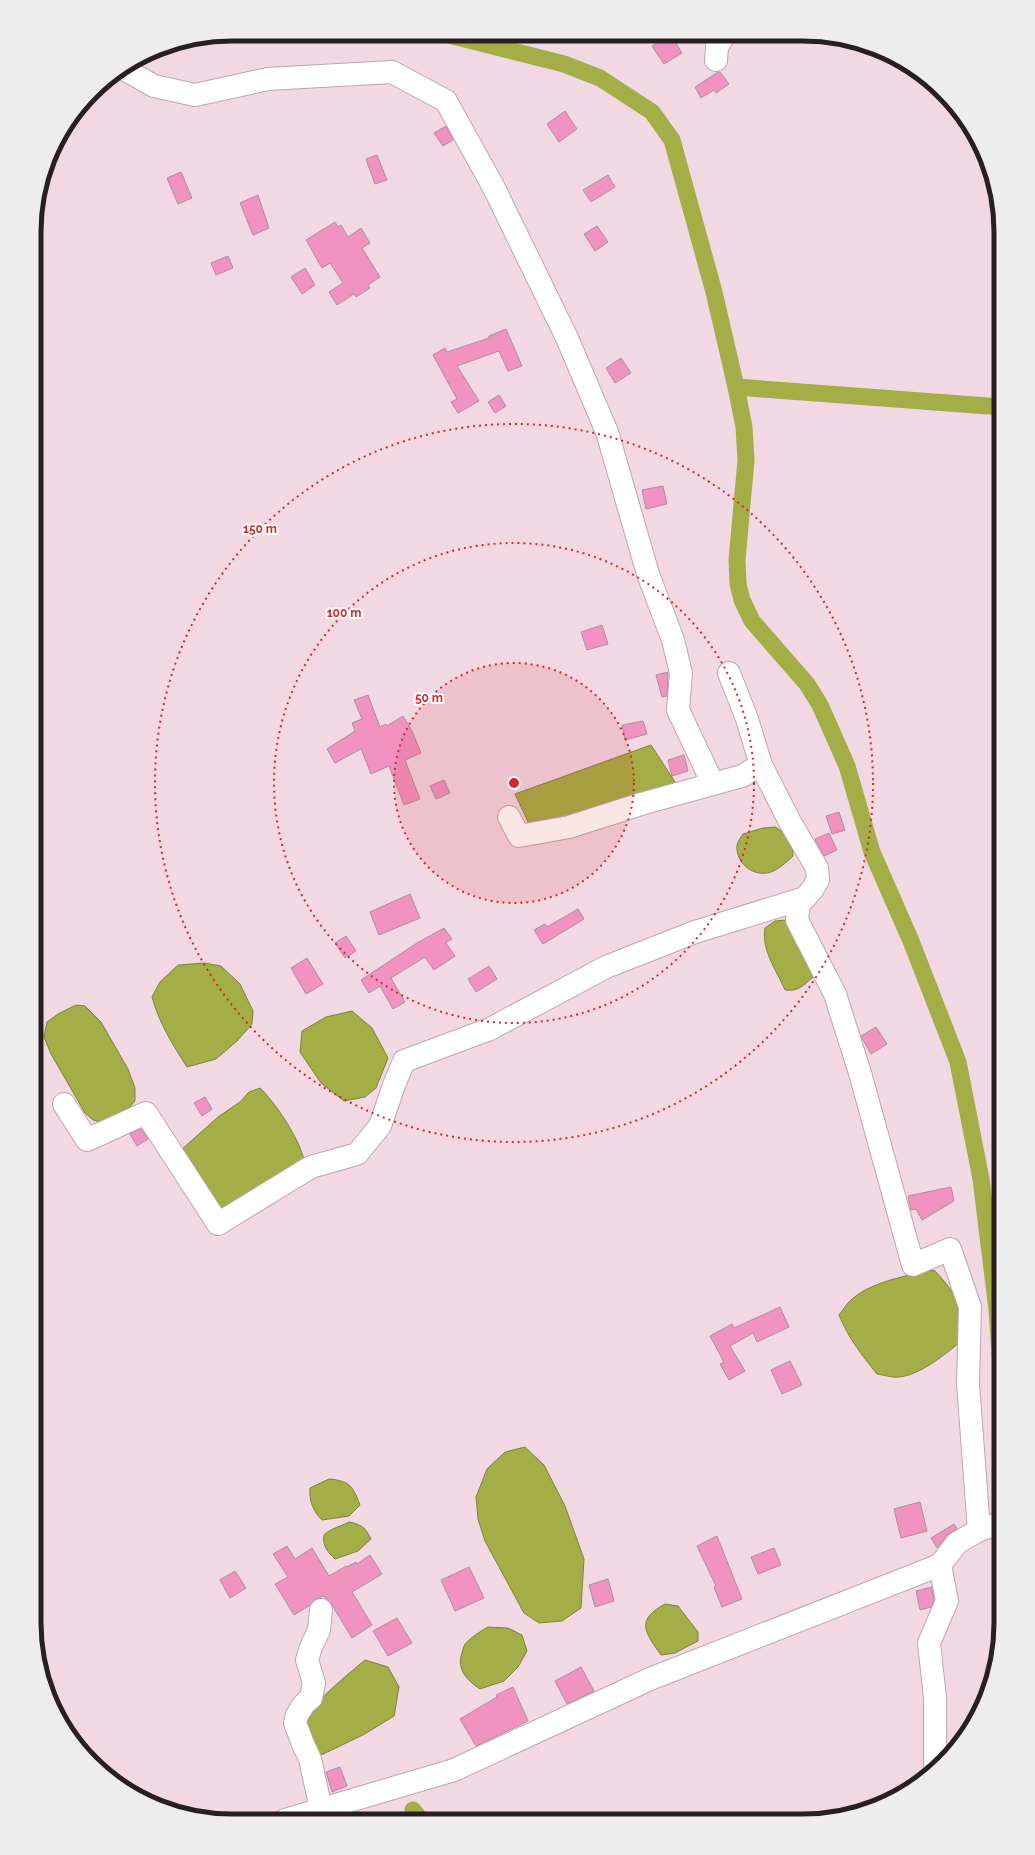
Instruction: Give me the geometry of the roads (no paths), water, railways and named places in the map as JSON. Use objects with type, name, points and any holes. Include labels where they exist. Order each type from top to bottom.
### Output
[{"type":"street","points":[[716,60],[718,47],[722,41]]},
{"type":"street","points":[[128,72],[154,86],[195,95],[268,79],[392,72],[446,101],[501,202],[567,338],[606,432],[648,574],[673,640],[681,673],[678,710],[713,784]]},
{"type":"street","points":[[729,673],[747,719],[761,766],[816,868],[818,880],[799,904],[797,920],[835,994],[860,1073],[913,1265],[950,1249],[970,1307],[968,1384],[979,1530]]},
{"type":"street","points":[[509,817],[519,836],[569,827],[641,804],[742,776],[761,766]]},
{"type":"street","points":[[64,1104],[87,1140],[146,1113],[218,1224],[311,1167],[357,1154],[380,1126],[404,1061],[490,1029],[606,967],[695,932],[805,898]]},
{"type":"street","points":[[305,1814],[454,1770],[650,1680],[940,1565],[957,1543],[979,1530],[994,1525]]},
{"type":"street","points":[[935,1761],[935,1698],[929,1643],[947,1601],[940,1565]]},
{"type":"street","points":[[321,1610],[319,1630],[310,1647],[307,1660],[314,1683],[311,1698],[304,1704],[297,1715],[295,1723],[310,1759],[321,1809]]},
{"type":"waterway","points":[[473,41],[564,64],[600,78],[652,112],[672,140],[714,292],[744,427],[746,460],[737,560],[738,584],[742,600],[752,621],[807,684],[820,705],[847,766],[872,852],[911,941],[958,1062],[981,1179],[994,1285]]},
{"type":"waterway","points":[[736,387],[994,406]]},
{"type":"waterway","points":[[413,1810],[416,1814]]}]
